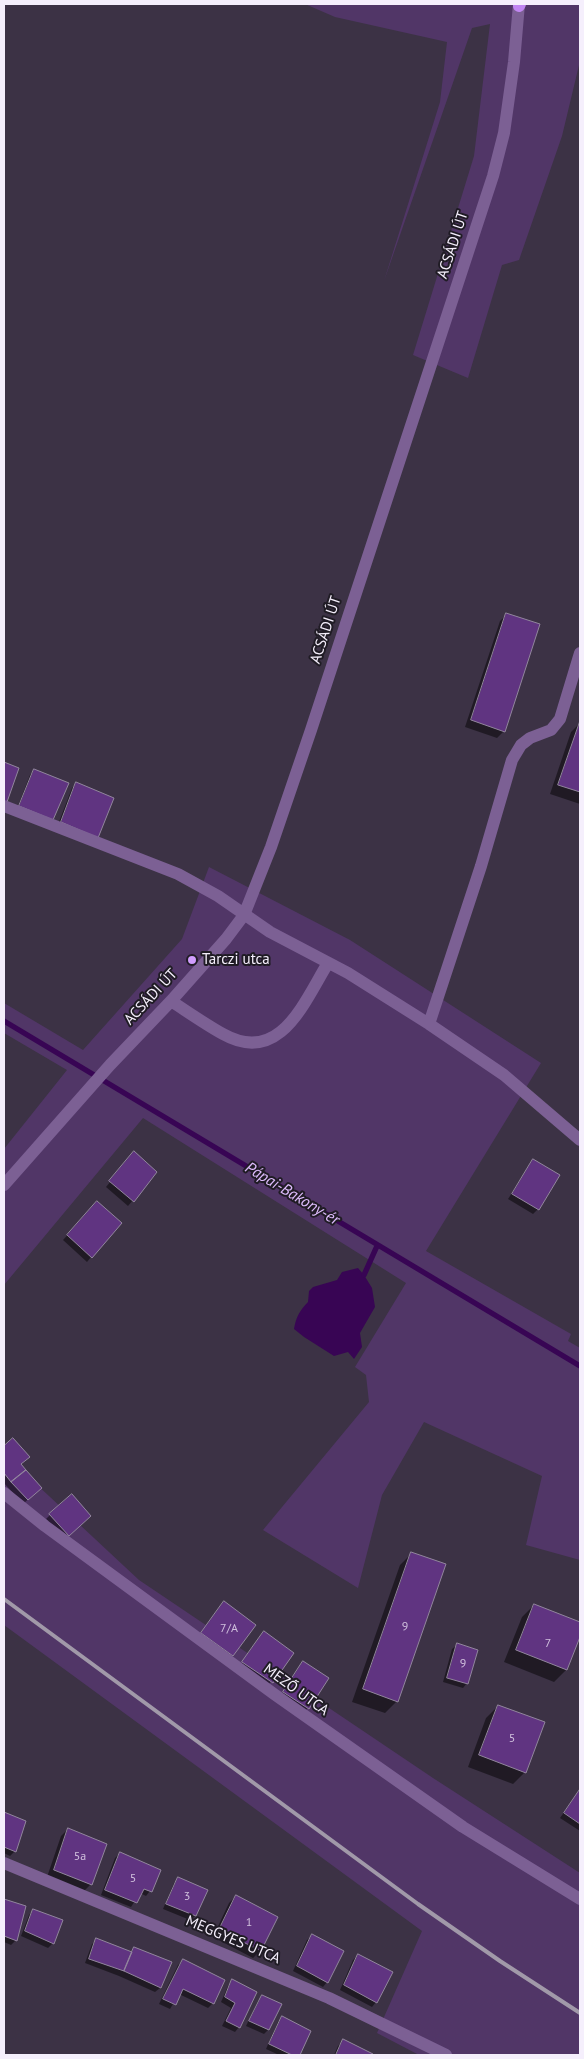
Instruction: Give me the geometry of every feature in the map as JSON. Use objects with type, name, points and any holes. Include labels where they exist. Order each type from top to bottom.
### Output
[{"type":"street","name":"ACSÁDI ÚT","points":[[4,1185],[110,1065],[171,1001],[226,939],[244,915],[271,847],[311,730],[493,176],[504,133],[514,62],[519,5]]},
{"type":"street","points":[[429,1024],[481,866],[512,760],[521,745],[530,738],[551,730],[560,719],[580,653]]},
{"type":"street","points":[[4,806],[178,874],[218,896],[270,932],[348,973],[429,1024],[504,1075],[580,1140]]},
{"type":"street","points":[[171,1001],[224,1035],[246,1042],[261,1043],[284,1030],[295,1018],[328,963]]},
{"type":"street","name":"MEZŐ UTCA","points":[[4,1493],[45,1526],[274,1694],[463,1827],[580,1899]]},
{"type":"street","name":"MEGGYES UTCA","points":[[4,1863],[329,1998],[446,2055]]},
{"type":"shaded area","points":[[305,4],[580,4],[580,61],[562,136],[519,260],[502,265],[468,378],[413,355],[474,156],[490,24],[472,28],[384,281],[440,102],[447,42],[335,17]]},
{"type":"shaded area","points":[[209,867],[350,940],[541,1063],[426,1251],[571,1334],[568,1341],[580,1348],[580,1560],[526,1545],[542,1476],[424,1422],[382,1495],[358,1588],[263,1530],[369,1402],[366,1375],[355,1367],[406,1283],[143,1118],[4,1285],[4,1149],[67,1070],[4,1033],[4,1003],[83,1050],[182,939]]},
{"type":"shaded area","points":[[358,1268],[372,1288],[375,1307],[360,1333],[362,1347],[354,1359],[348,1352],[334,1356],[304,1337],[294,1329],[295,1325],[299,1314],[308,1302],[309,1291],[313,1287],[337,1280],[342,1272]]},
{"type":"shaded area","points":[[4,1454],[139,1580],[433,1778],[580,1873],[580,2055],[419,2055],[377,2033],[422,1931],[4,1625]]},
{"type":"building","points":[[506,613],[540,624],[505,732],[471,720]]},
{"type":"building","points":[[580,721],[580,792],[558,785]]},
{"type":"building","points":[[4,762],[19,768],[7,802],[4,801]]},
{"type":"building","points":[[34,769],[69,783],[53,820],[19,806]]},
{"type":"building","points":[[76,782],[114,798],[98,838],[61,822]]},
{"type":"building","points":[[134,1151],[157,1172],[134,1202],[109,1181]]},
{"type":"building","points":[[533,1159],[560,1175],[539,1210],[512,1194]]},
{"type":"building","points":[[97,1201],[122,1223],[92,1258],[67,1235]]},
{"type":"building","points":[[13,1438],[30,1457],[21,1464],[26,1470],[11,1482],[4,1473],[4,1446]]},
{"type":"building","points":[[26,1470],[42,1488],[28,1500],[11,1482]]},
{"type":"building","points":[[72,1494],[91,1516],[69,1536],[49,1514]]},
{"type":"building","points":[[411,1552],[446,1564],[398,1702],[363,1689]]},
{"type":"building","points":[[224,1601],[256,1625],[233,1656],[201,1633]]},
{"type":"building","points":[[534,1604],[580,1622],[580,1637],[567,1670],[516,1650]]},
{"type":"building","points":[[264,1631],[294,1653],[273,1683],[242,1662]]},
{"type":"building","points":[[457,1643],[478,1650],[468,1684],[447,1678]]},
{"type":"building","points":[[303,1661],[329,1678],[309,1709],[283,1692]]},
{"type":"building","points":[[498,1705],[545,1722],[526,1773],[479,1755]]},
{"type":"building","points":[[580,1789],[580,1824],[564,1813]]},
{"type":"building","points":[[4,1812],[26,1821],[16,1852],[4,1847]]},
{"type":"building","points":[[68,1828],[107,1844],[92,1885],[54,1870]]},
{"type":"building","points":[[120,1852],[161,1870],[152,1892],[144,1889],[137,1903],[105,1890]]},
{"type":"building","points":[[178,1877],[208,1890],[196,1916],[166,1904]]},
{"type":"building","points":[[236,1895],[278,1917],[261,1951],[219,1930]]},
{"type":"building","points":[[4,1899],[26,1906],[17,1941],[4,1936]]},
{"type":"building","points":[[33,1909],[63,1920],[54,1944],[25,1931]]},
{"type":"building","points":[[312,1934],[344,1951],[328,1983],[297,1966]]},
{"type":"building","points":[[96,1938],[132,1952],[124,1971],[89,1959]]},
{"type":"building","points":[[134,1947],[172,1962],[161,1988],[124,1971]]},
{"type":"building","points":[[358,1954],[393,1972],[377,2003],[344,1985]]},
{"type":"building","points":[[183,1959],[225,1980],[214,2004],[183,1989],[176,2005],[163,1999]]},
{"type":"building","points":[[232,1979],[257,1992],[240,2028],[226,2021],[235,2003],[225,1997]]},
{"type":"building","points":[[262,1995],[282,2004],[269,2030],[249,2021]]},
{"type":"building","points":[[282,2016],[311,2031],[300,2055],[292,2055],[269,2044]]},
{"type":"building","points":[[343,2039],[373,2054],[336,2055]]},
{"type":"waterway","name":"Pápai-Bakony-ér","points":[[4,1021],[580,1366]]},
{"type":"waterway","points":[[364,1275],[377,1246]]},
{"type":"railway","points":[[4,1599],[418,1904],[500,1961],[580,2013]]},
{"type":"place","name":"Tarczi utca","points":[[192,960]]}]
